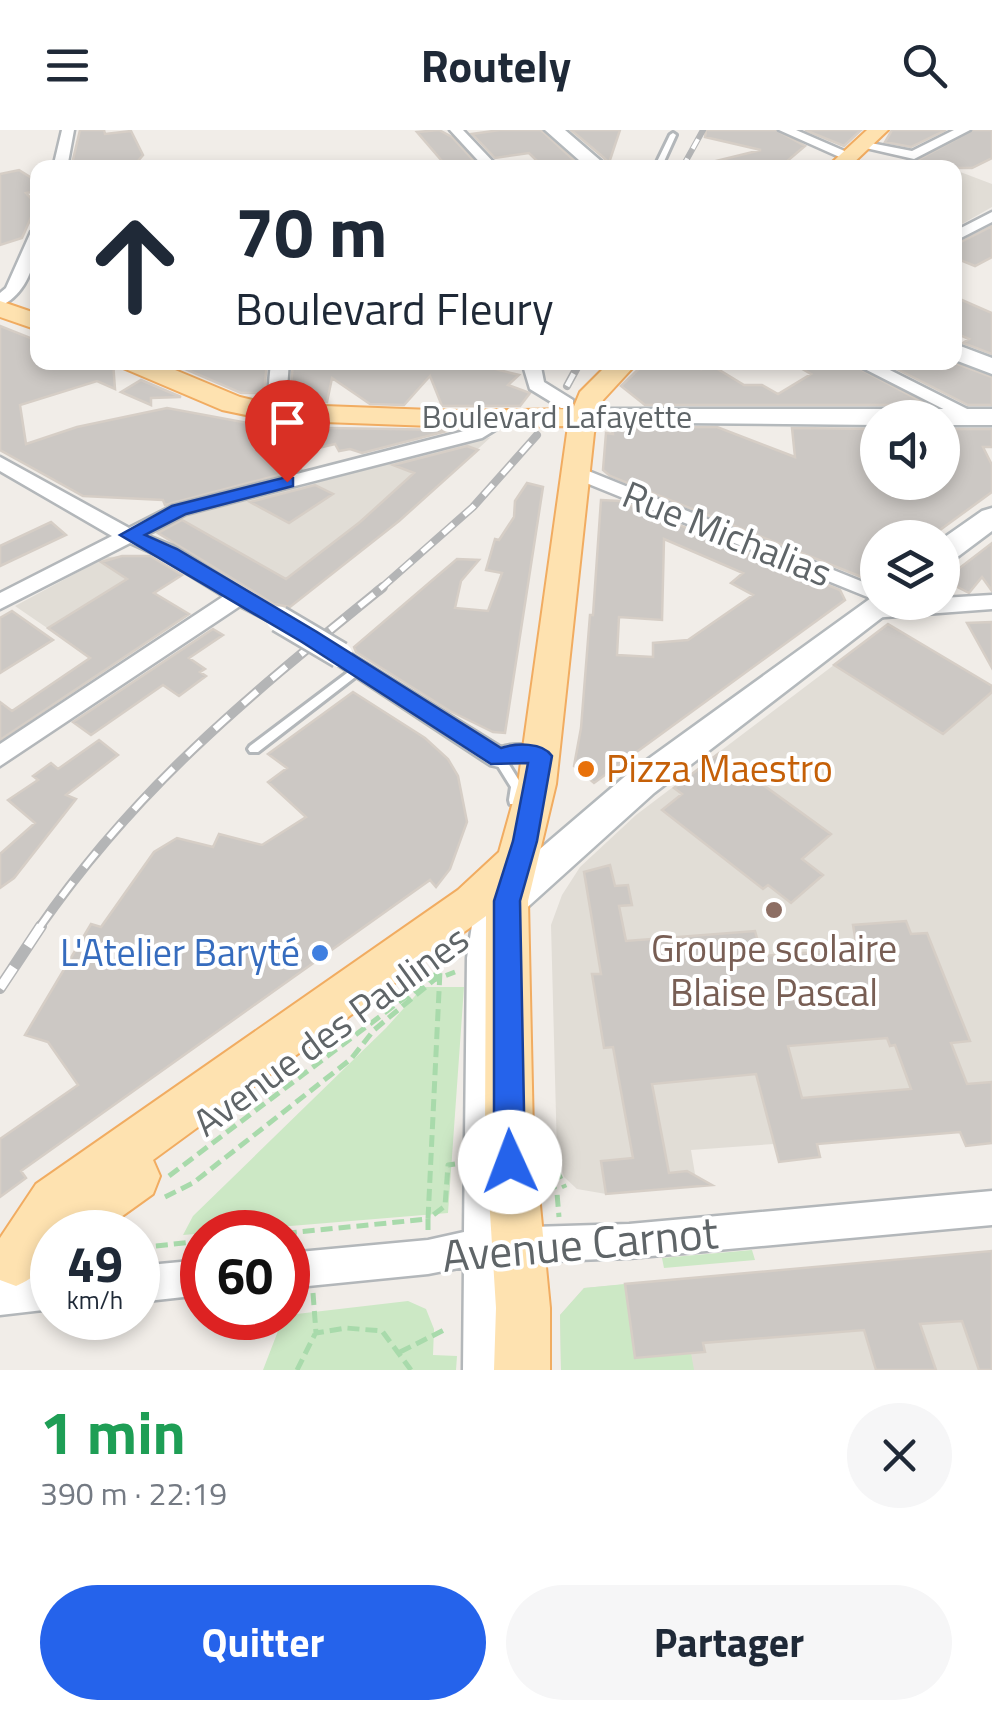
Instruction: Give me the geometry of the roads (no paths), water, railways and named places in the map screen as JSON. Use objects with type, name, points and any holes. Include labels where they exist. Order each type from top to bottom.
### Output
[{"type":"main road","points":[[554,130],[590,160]]},
{"type":"main road","points":[[848,156],[878,130]]},
{"type":"main road","points":[[0,304],[30,319]]},
{"type":"main road","points":[[962,354],[992,367]]},
{"type":"main road","name":"Boulevard Lafayette","points":[[151,370],[232,404],[270,412],[514,418],[580,406],[983,416]]},
{"type":"main road","points":[[522,1370],[499,1245],[510,1162],[500,877],[540,756],[576,472],[580,406],[617,370]]},
{"type":"main road","points":[[960,541],[992,517]]},
{"type":"main road","name":"Avenue des Paulines","points":[[97,1210],[500,877],[552,856],[860,616]]},
{"type":"street","points":[[62,160],[68,130]]},
{"type":"street","points":[[456,130],[485,160]]},
{"type":"street","points":[[785,130],[848,156],[914,155],[964,130]]},
{"type":"street","points":[[963,237],[992,216]]},
{"type":"street","points":[[0,304],[13,290],[30,251]]},
{"type":"street","points":[[270,412],[278,394],[280,370]]},
{"type":"street","points":[[529,370],[536,386],[580,406]]},
{"type":"street","points":[[877,370],[983,416]]},
{"type":"street","points":[[0,602],[179,510],[475,434],[514,418]]},
{"type":"street","points":[[0,463],[56,498],[166,551],[500,759],[512,753],[540,756]]},
{"type":"street","name":"Rue Michalias","points":[[576,472],[860,596]]},
{"type":"street","points":[[0,757],[239,596]]},
{"type":"street","points":[[960,602],[992,602]]},
{"type":"street","name":"Avenue Carnot","points":[[310,1269],[499,1245],[630,1241],[992,1208]]},
{"type":"street","points":[[482,1370],[499,1245]]},
{"type":"lane","points":[[661,160],[673,135]]},
{"type":"lane","points":[[254,749],[349,662]]},
{"type":"lane","points":[[500,759],[518,787],[500,877]]},
{"type":"railway","points":[[686,160],[703,130]]},
{"type":"railway","points":[[567,386],[576,370]]},
{"type":"railway","points":[[380,589],[473,507],[537,435]]},
{"type":"railway","points":[[39,928],[116,829],[198,744],[383,587]]},
{"type":"railway","points":[[0,988],[41,926]]},
{"type":"place","name":"Pizza Maestro","points":[[586,769]]},
{"type":"place","name":"Groupe scolaire Blaise Pascal","points":[[774,910]]},
{"type":"place","name":"L'Atelier Baryté","points":[[320,953]]}]
